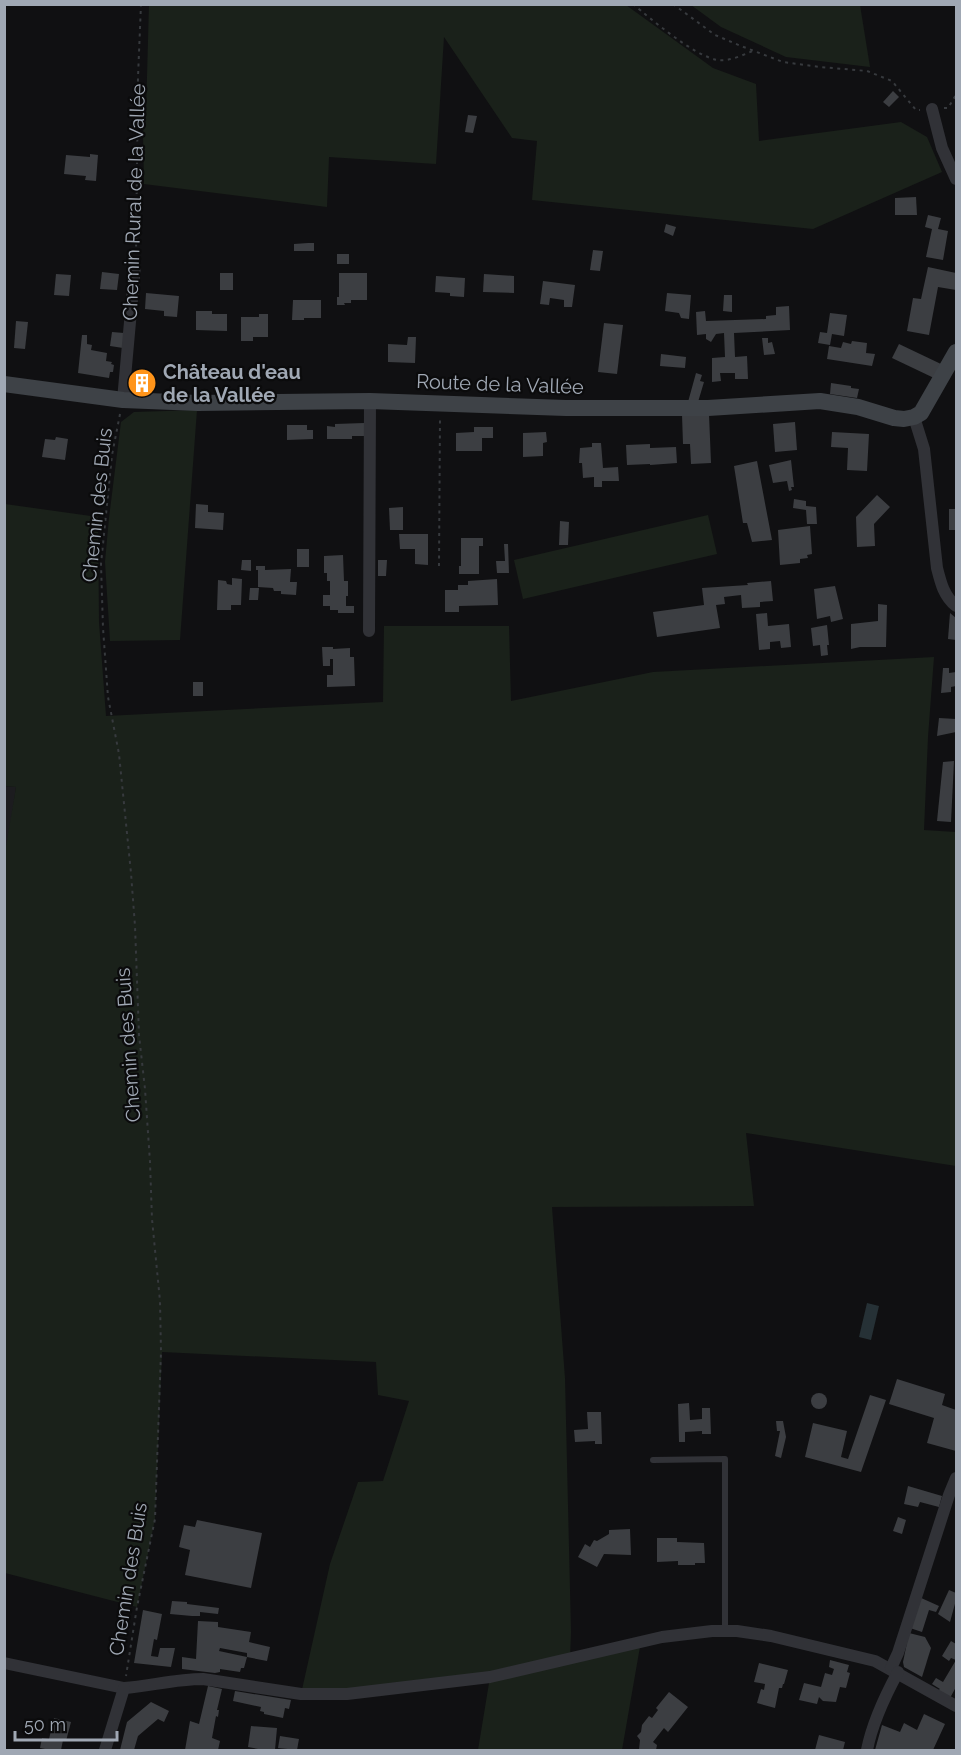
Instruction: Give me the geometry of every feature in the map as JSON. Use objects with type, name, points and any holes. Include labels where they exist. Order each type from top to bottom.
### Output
[{"type":"street","points":[[932,110],[942,148],[957,178]]},
{"type":"street","name":"Chemin Rural de la Vallée","points":[[123,400],[135,266]]},
{"type":"street","points":[[957,352],[926,406],[914,417],[924,449],[937,568],[947,597],[957,606]]},
{"type":"street","name":"Route de la Vallée","points":[[4,384],[123,400],[198,403],[370,400],[566,408],[708,408],[820,400],[858,407],[894,418],[914,417]]},
{"type":"street","points":[[369,631],[370,400]]},
{"type":"street","points":[[867,1750],[895,1670],[898,1653],[949,1495],[957,1478]]},
{"type":"street","points":[[4,1663],[124,1688],[203,1679],[301,1694],[347,1694],[490,1677],[662,1637],[725,1631],[771,1636],[857,1655],[895,1670],[957,1706]]},
{"type":"street","points":[[105,1750],[124,1688]]},
{"type":"lane","points":[[653,1460],[725,1459],[725,1631]]},
{"type":"path","name":"Chemin Rural de la Vallée","points":[[135,266],[141,4]]},
{"type":"path","points":[[633,4],[659,26],[701,54],[718,60],[734,58],[753,51]]},
{"type":"path","points":[[673,4],[715,35],[783,62],[867,71],[892,81],[916,110],[948,108],[957,95]]},
{"type":"path","name":"Chemin des Buis","points":[[123,400],[112,454],[101,564],[102,621],[108,697],[119,754],[131,873],[152,1219],[160,1301],[161,1352],[155,1519],[137,1607],[124,1688]]},
{"type":"path","points":[[440,403],[440,566]]},
{"type":"shaded area","points":[[149,4],[626,5],[713,68],[756,84],[759,141],[901,122],[927,137],[942,172],[813,229],[532,200],[537,141],[512,138],[444,37],[436,164],[329,157],[327,207],[144,184],[143,133],[146,113]]},
{"type":"shaded area","points":[[691,5],[860,5],[870,67],[786,57],[721,27]]},
{"type":"shaded area","points":[[197,410],[180,640],[110,641],[105,562],[121,422],[134,412]]},
{"type":"shaded area","points":[[5,504],[98,517],[99,622],[106,716],[383,702],[384,626],[509,626],[511,701],[653,672],[934,657],[924,830],[956,832],[956,1166],[746,1133],[754,1206],[552,1207],[565,1378],[570,1658],[641,1641],[622,1750],[478,1750],[490,1677],[301,1694],[330,1564],[358,1482],[383,1481],[409,1401],[378,1395],[376,1362],[162,1352],[155,1519],[137,1607],[5,1573],[4,858],[16,787],[4,786]]},
{"type":"shaded area","points":[[708,515],[717,554],[523,599],[514,560]]},
{"type":"shaded area","points":[[4,786],[16,787],[6,858],[4,858]]},
{"type":"shaded area","points":[[867,1303],[879,1306],[871,1340],[859,1337]]},
{"type":"building","points":[[893,91],[899,97],[889,107],[883,102]]},
{"type":"building","points":[[468,115],[477,116],[473,133],[465,132]]},
{"type":"building","points":[[90,154],[98,155],[96,181],[85,180],[86,176],[64,174],[66,155],[90,157]]},
{"type":"building","points":[[916,197],[917,215],[895,215],[895,198]]},
{"type":"building","points":[[928,215],[941,218],[938,229],[948,231],[943,260],[926,257],[932,229],[925,227]]},
{"type":"building","points":[[666,224],[676,227],[673,236],[664,232]]},
{"type":"building","points":[[314,243],[314,251],[294,251],[294,244]]},
{"type":"building","points":[[593,250],[603,251],[600,271],[590,270]]},
{"type":"building","points":[[337,254],[349,254],[349,264],[337,264]]},
{"type":"building","points":[[928,267],[956,273],[956,290],[938,287],[929,335],[907,331],[913,298],[921,299]]},
{"type":"building","points":[[102,272],[119,274],[117,290],[100,289]]},
{"type":"building","points":[[220,273],[233,273],[233,290],[220,290]]},
{"type":"building","points":[[339,273],[367,273],[367,300],[351,300],[351,303],[337,305]]},
{"type":"building","points":[[56,274],[71,275],[69,296],[54,295]]},
{"type":"building","points":[[484,274],[514,276],[514,293],[483,292]]},
{"type":"building","points":[[436,276],[465,278],[464,297],[435,292]]},
{"type":"building","points":[[543,281],[575,285],[572,307],[564,307],[564,300],[550,298],[549,305],[540,304]]},
{"type":"building","points":[[146,293],[179,296],[177,317],[164,316],[164,311],[145,309]]},
{"type":"building","points":[[667,293],[691,295],[689,319],[681,318],[679,313],[665,311]]},
{"type":"building","points":[[724,295],[732,295],[732,312],[723,311]]},
{"type":"building","points":[[293,300],[321,300],[321,318],[292,320]]},
{"type":"building","points":[[789,306],[790,330],[734,333],[735,357],[747,356],[748,379],[735,379],[735,373],[720,373],[721,381],[712,382],[712,358],[725,357],[724,333],[716,334],[711,342],[706,339],[706,334],[697,335],[696,312],[705,311],[706,321],[766,319],[766,316],[776,315],[776,307]]},
{"type":"building","points":[[196,311],[227,314],[227,331],[196,330]]},
{"type":"building","points":[[830,313],[847,315],[844,336],[832,334],[830,345],[818,343],[820,332],[827,333]]},
{"type":"building","points":[[259,314],[268,314],[268,337],[253,337],[253,341],[241,341],[241,317],[259,317]]},
{"type":"building","points":[[16,321],[28,322],[25,349],[14,348]]},
{"type":"building","points":[[604,323],[623,325],[617,374],[598,372]]},
{"type":"building","points":[[112,332],[124,333],[123,348],[110,346]]},
{"type":"building","points":[[82,335],[87,335],[87,344],[92,345],[91,350],[107,353],[106,361],[114,365],[109,378],[78,373]]},
{"type":"building","points":[[408,337],[416,337],[415,363],[388,362],[388,344],[407,345]]},
{"type":"building","points":[[762,338],[768,338],[768,343],[772,342],[775,354],[764,355]]},
{"type":"building","points":[[852,341],[867,343],[866,353],[875,354],[872,366],[827,359],[829,346],[841,348],[843,342],[851,344]]},
{"type":"building","points":[[899,344],[941,364],[934,378],[892,358]]},
{"type":"building","points":[[661,354],[686,357],[685,368],[660,366]]},
{"type":"building","points":[[696,373],[702,375],[700,381],[704,382],[698,402],[688,402]]},
{"type":"building","name":"Château d'eau de la Vallée","points":[[144,377],[147,378],[147,388],[140,389],[137,388],[136,381],[137,378]]},
{"type":"building","points":[[831,383],[859,389],[857,398],[830,394]]},
{"type":"building","points":[[709,414],[711,463],[691,464],[690,444],[683,444],[682,415]]},
{"type":"building","points":[[795,422],[797,450],[775,452],[773,424]]},
{"type":"building","points":[[364,423],[364,436],[352,436],[352,439],[327,439],[327,426]]},
{"type":"building","points":[[287,425],[307,425],[307,430],[313,430],[313,439],[287,440]]},
{"type":"building","points":[[474,427],[493,427],[493,438],[482,438],[482,451],[456,451],[456,433],[474,432]]},
{"type":"building","points":[[546,432],[547,442],[543,443],[543,456],[523,457],[523,433]]},
{"type":"building","points":[[832,432],[869,434],[867,471],[847,470],[848,448],[831,447]]},
{"type":"building","points":[[56,437],[68,439],[65,460],[42,457],[45,439],[55,440]]},
{"type":"building","points":[[592,443],[601,443],[603,468],[618,467],[619,481],[602,481],[602,487],[594,487],[594,477],[583,478],[582,463],[579,463],[580,448],[592,447]]},
{"type":"building","points":[[650,444],[650,448],[676,447],[677,463],[627,465],[626,445]]},
{"type":"building","points":[[791,460],[794,487],[791,487],[792,490],[789,491],[787,481],[773,483],[769,465]]},
{"type":"building","points":[[757,461],[772,540],[752,542],[747,523],[743,523],[734,466]]},
{"type":"building","points":[[877,495],[890,507],[874,524],[875,546],[857,547],[856,517]]},
{"type":"building","points":[[794,499],[806,501],[806,506],[816,507],[817,524],[807,524],[806,510],[793,508]]},
{"type":"building","points":[[196,504],[208,505],[208,512],[224,513],[223,530],[195,528]]},
{"type":"building","points":[[403,507],[403,530],[390,530],[389,508]]},
{"type":"building","points":[[949,509],[956,509],[956,530],[949,530]]},
{"type":"building","points":[[560,521],[569,522],[568,545],[559,545]]},
{"type":"building","points":[[810,526],[812,554],[807,555],[808,558],[800,559],[800,563],[780,565],[778,530]]},
{"type":"building","points":[[399,534],[428,534],[428,565],[415,564],[415,549],[400,549]]},
{"type":"building","points":[[461,538],[483,538],[483,546],[479,546],[479,574],[459,574]]},
{"type":"building","points":[[504,544],[508,544],[509,573],[497,573],[496,561],[505,561]]},
{"type":"building","points":[[297,549],[309,549],[309,567],[297,567]]},
{"type":"building","points":[[343,555],[344,581],[348,581],[346,606],[354,606],[354,613],[338,613],[338,610],[330,610],[330,606],[323,606],[323,595],[330,595],[330,581],[327,581],[327,573],[324,573],[324,556]]},
{"type":"building","points":[[242,560],[251,560],[251,571],[241,570]]},
{"type":"building","points":[[378,560],[387,560],[386,576],[378,576]]},
{"type":"building","points":[[256,566],[265,566],[265,570],[291,569],[290,582],[297,582],[296,595],[281,594],[281,591],[274,591],[273,588],[258,587]]},
{"type":"building","points":[[232,578],[242,579],[241,605],[231,605],[231,610],[217,610],[218,580],[232,585]]},
{"type":"building","points":[[497,579],[498,605],[459,606],[459,612],[445,612],[445,590],[458,590],[458,585],[468,585],[468,581]]},
{"type":"building","points":[[771,581],[773,601],[760,602],[760,607],[742,608],[741,595],[724,597],[725,604],[716,605],[720,628],[657,637],[653,612],[704,605],[702,588]]},
{"type":"building","points":[[835,586],[843,619],[831,622],[830,616],[817,619],[814,589]]},
{"type":"building","points":[[250,588],[259,588],[258,600],[249,600]]},
{"type":"building","points":[[878,604],[887,605],[886,647],[851,649],[851,624],[878,621]]},
{"type":"building","points":[[767,613],[768,626],[789,624],[791,647],[781,648],[780,641],[770,642],[770,649],[759,650],[756,614]]},
{"type":"building","points":[[950,613],[956,618],[956,640],[948,639]]},
{"type":"building","points":[[827,625],[828,655],[821,656],[820,645],[813,646],[811,628]]},
{"type":"building","points":[[322,647],[350,648],[350,657],[354,657],[355,686],[327,687],[327,675],[333,675],[333,659],[330,659],[330,666],[323,666]]},
{"type":"building","points":[[943,668],[949,668],[949,673],[956,672],[956,686],[951,687],[951,692],[941,693]]},
{"type":"building","points":[[193,682],[203,682],[203,696],[193,696]]},
{"type":"building","points":[[939,718],[956,719],[956,732],[937,736]]},
{"type":"building","points":[[954,761],[951,822],[937,821],[943,762]]},
{"type":"building","points":[[897,1379],[945,1394],[942,1405],[956,1410],[956,1451],[927,1443],[934,1418],[889,1404]]},
{"type":"building","points":[[816,1393],[822,1393],[827,1401],[825,1407],[816,1409],[811,1404],[811,1398]]},
{"type":"building","points":[[870,1395],[886,1400],[861,1472],[805,1457],[813,1423],[847,1431],[841,1457],[848,1459]]},
{"type":"building","points":[[689,1403],[690,1420],[702,1419],[702,1408],[710,1408],[711,1434],[702,1434],[702,1431],[685,1432],[685,1442],[679,1442],[678,1404]]},
{"type":"building","points":[[587,1412],[601,1412],[602,1444],[595,1444],[595,1441],[575,1442],[574,1430],[588,1429]]},
{"type":"building","points":[[776,1421],[783,1421],[786,1437],[781,1458],[775,1456],[780,1431],[777,1431]]},
{"type":"building","points":[[908,1486],[942,1496],[939,1507],[920,1502],[918,1507],[904,1504]]},
{"type":"building","points":[[898,1517],[906,1520],[902,1534],[893,1531]]},
{"type":"building","points":[[197,1520],[262,1533],[251,1588],[185,1575],[190,1550],[179,1547],[184,1525],[195,1527]]},
{"type":"building","points":[[630,1529],[631,1555],[604,1554],[597,1567],[578,1557],[585,1544],[590,1547],[594,1540],[597,1541],[609,1534],[609,1530]]},
{"type":"building","points":[[657,1538],[677,1538],[677,1542],[704,1543],[705,1563],[678,1565],[678,1561],[657,1562]]},
{"type":"building","points":[[949,1590],[956,1593],[950,1622],[938,1614]]},
{"type":"building","points":[[919,1597],[939,1606],[936,1612],[929,1610],[922,1632],[910,1628]]},
{"type":"building","points":[[172,1601],[219,1608],[218,1614],[200,1612],[200,1616],[192,1616],[170,1614]]},
{"type":"building","points":[[143,1610],[162,1614],[151,1656],[158,1657],[160,1648],[175,1648],[171,1667],[134,1663]]},
{"type":"building","points":[[198,1621],[218,1622],[218,1627],[251,1632],[249,1642],[270,1647],[267,1661],[247,1657],[244,1668],[241,1668],[240,1672],[220,1669],[220,1672],[215,1673],[182,1669],[182,1657],[196,1659]],"holes":[[[220,1648],[247,1653],[247,1657],[219,1651]]]},
{"type":"building","points":[[909,1633],[925,1637],[931,1648],[922,1677],[904,1667]]},
{"type":"building","points":[[951,1641],[956,1644],[956,1660],[951,1658],[949,1661],[942,1656]]},
{"type":"building","points":[[830,1660],[849,1665],[847,1672],[850,1673],[846,1688],[840,1687],[836,1702],[823,1701],[819,1697],[817,1704],[799,1700],[804,1683],[821,1687],[825,1673],[832,1675],[834,1669],[829,1667]]},
{"type":"building","points":[[956,1660],[956,1687],[950,1698],[937,1691],[940,1689],[932,1684],[936,1678],[943,1682]]},
{"type":"building","points":[[759,1663],[788,1670],[782,1688],[779,1688],[775,1708],[757,1703],[765,1684],[754,1682]]},
{"type":"building","points":[[208,1686],[222,1689],[212,1738],[220,1741],[218,1750],[185,1750],[190,1721],[199,1724]]},
{"type":"building","points":[[235,1691],[291,1700],[289,1709],[285,1708],[283,1718],[264,1714],[260,1711],[261,1707],[233,1701]]},
{"type":"building","points":[[669,1692],[688,1707],[668,1732],[664,1728],[653,1742],[657,1745],[656,1750],[639,1750],[640,1740],[637,1736],[641,1732],[642,1725],[649,1716],[652,1718],[658,1710],[656,1708]]},
{"type":"building","points":[[151,1702],[169,1711],[164,1722],[158,1719],[138,1736],[134,1750],[120,1750],[127,1722]]},
{"type":"building","points":[[924,1714],[945,1724],[933,1750],[875,1750],[882,1725],[900,1732],[904,1723],[917,1730]]},
{"type":"building","points":[[54,1718],[71,1722],[66,1741],[63,1740],[61,1750],[40,1748],[42,1738],[49,1739]]},
{"type":"building","points":[[251,1726],[277,1728],[275,1750],[258,1750],[248,1747]]},
{"type":"building","points":[[819,1735],[845,1742],[843,1750],[815,1750]]},
{"type":"building","points":[[280,1736],[299,1739],[297,1750],[278,1748]]},
{"type":"place","name":"Château d'eau de la Vallée","points":[[142,383]]}]
